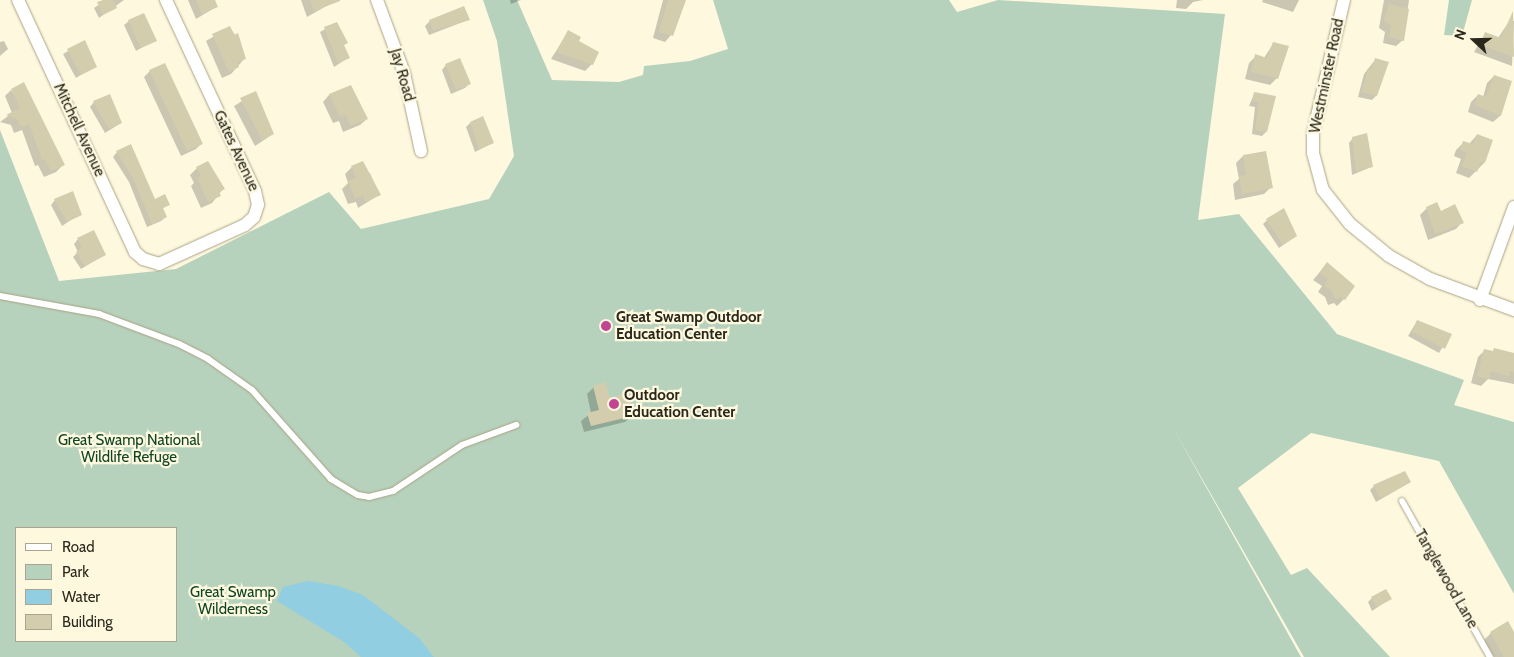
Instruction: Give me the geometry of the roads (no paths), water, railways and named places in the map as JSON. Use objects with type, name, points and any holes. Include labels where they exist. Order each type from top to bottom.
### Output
[{"type":"street","name":"Mitchell Avenue","points":[[18,0],[134,252],[141,258]]},
{"type":"street","name":"Gates Avenue","points":[[141,258],[153,264],[168,262],[245,225],[254,217],[258,205],[255,191],[166,0]]},
{"type":"street","name":"Jay Road","points":[[377,0],[404,73],[421,151]]},
{"type":"street","name":"Westminster Road","points":[[1344,0],[1313,133],[1313,153],[1323,190],[1350,224],[1389,256],[1430,279],[1480,300],[1514,310]]},
{"type":"street","points":[[1480,300],[1514,207]]},
{"type":"lane","points":[[0,296],[99,314],[179,344],[208,359],[252,390],[331,479],[358,495],[369,497],[393,492],[462,445],[516,425]]},
{"type":"lane","name":"Tanglewood Lane","points":[[1402,501],[1490,657]]},
{"type":"water","points":[[308,581],[338,586],[363,595],[419,638],[434,657],[361,657],[344,642],[277,601],[283,587]]},
{"type":"place","name":"Great Swamp Outdoor Education Center","points":[[606,326]]},
{"type":"place","name":"Outdoor Education Center","points":[[614,404]]},
{"type":"park label","name":"Great Swamp National Wildlife Refuge","points":[[129,448]]},
{"type":"park label","name":"Great Swamp Wilderness","points":[[233,600]]}]
